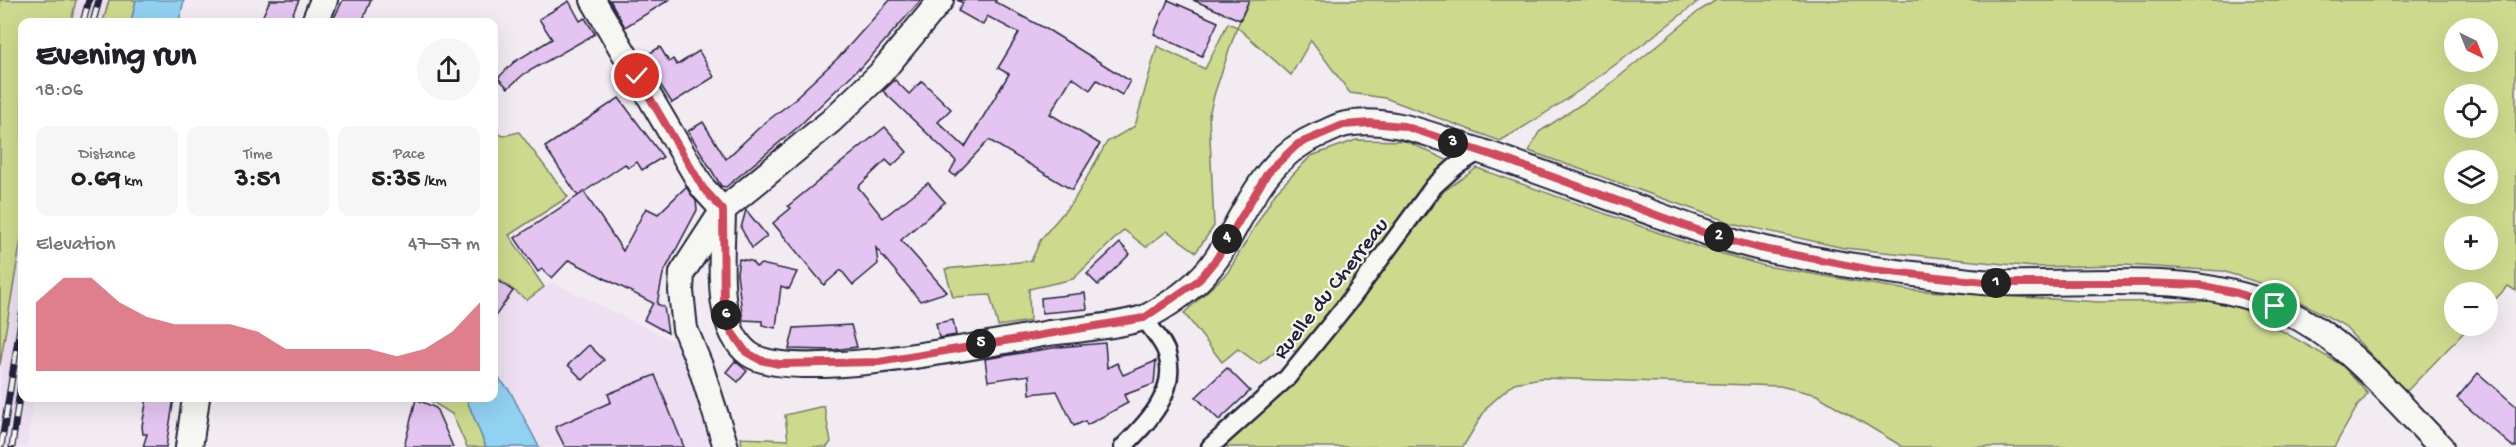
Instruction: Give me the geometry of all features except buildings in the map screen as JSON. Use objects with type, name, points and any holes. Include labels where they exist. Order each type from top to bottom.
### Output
[{"type":"main road","points":[[317,18],[324,0]]},
{"type":"main road","points":[[189,447],[195,402]]},
{"type":"street","points":[[593,0],[703,188],[723,210],[724,310],[731,331],[746,352],[760,360],[779,364],[879,362],[1144,318],[1199,280],[1217,258],[1268,172],[1298,144],[1343,125],[1370,123],[1404,126],[1708,234],[1759,248],[1872,270],[1994,283],[2199,285],[2237,293],[2275,306],[2316,327],[2348,352],[2441,447]]},
{"type":"street","points":[[726,447],[701,368],[685,329],[681,291],[682,273],[723,210],[831,121],[880,74],[941,0]]},
{"type":"street","name":"Ruelle du Cherreau","points":[[1210,447],[1287,378],[1352,299],[1434,186],[1455,167],[1480,152]]},
{"type":"street","points":[[1123,447],[1157,407],[1167,389],[1170,370],[1167,352],[1144,318]]},
{"type":"shaded area","points":[[76,0],[109,0],[104,18],[72,18]]},
{"type":"shaded area","points":[[18,258],[18,402],[33,402],[27,447],[0,447],[0,365]]},
{"type":"shaded area","points":[[498,279],[527,300],[552,282],[680,344],[718,447],[539,447],[510,391],[498,378]]},
{"type":"green space","points":[[0,0],[76,0],[72,18],[18,18],[18,258],[0,365]]},
{"type":"green space","points":[[109,0],[136,0],[132,18],[104,18]]},
{"type":"green space","points":[[1250,0],[1700,0],[1577,92],[1500,141],[1385,98],[1350,93],[1311,40],[1291,75],[1237,27]]},
{"type":"green space","points":[[1716,0],[2516,0],[2516,291],[2508,286],[2498,296],[2498,282],[2444,282],[2444,336],[2460,336],[2406,392],[2343,325],[2276,288],[2222,271],[2124,265],[2034,267],[1844,248],[1732,223],[1529,151],[1539,132],[1603,90],[1699,11]]},
{"type":"green space","points":[[1228,23],[1237,27],[1209,115],[1214,226],[1196,252],[1167,231],[1146,247],[1124,230],[1073,279],[1029,289],[1030,321],[998,326],[990,295],[953,297],[945,269],[1031,261],[1041,239],[1074,200],[1107,142],[1135,126],[1157,46],[1205,69]]},
{"type":"green space","points":[[519,132],[568,197],[509,235],[544,287],[527,300],[498,279],[498,133],[503,136]]},
{"type":"green space","points":[[1356,140],[1406,141],[1451,162],[1298,354],[1284,344],[1259,364],[1238,349],[1222,362],[1184,313],[1228,272],[1275,193],[1311,156]]},
{"type":"green space","points":[[1477,168],[1699,247],[1765,266],[1908,290],[2099,302],[2229,301],[2342,365],[2368,394],[2357,407],[2334,447],[1903,447],[1817,395],[1780,386],[1541,378],[1514,383],[1487,407],[1463,447],[1219,447],[1320,352],[1444,191]]},
{"type":"green space","points":[[432,402],[468,402],[486,447],[467,447],[452,414]]},
{"type":"green space","points":[[824,406],[831,442],[827,447],[742,447],[741,438],[788,440],[785,415]]},
{"type":"water","points":[[136,0],[184,0],[180,18],[132,18]]},
{"type":"water","points":[[498,378],[510,391],[539,447],[486,447],[468,402],[498,402]]},
{"type":"railway","points":[[84,18],[89,0]]},
{"type":"railway","points":[[94,18],[99,0]]},
{"type":"railway","points":[[1,447],[18,339]]},
{"type":"railway","points":[[12,447],[18,402]]},
{"type":"route","points":[[637,76],[703,188],[723,210],[724,310],[731,331],[746,352],[760,360],[779,364],[879,362],[1144,318],[1199,280],[1217,258],[1240,215],[1268,172],[1298,144],[1343,125],[1370,123],[1404,126],[1507,160],[1708,234],[1759,248],[1872,270],[1994,283],[2199,285],[2237,293],[2275,306]]}]
